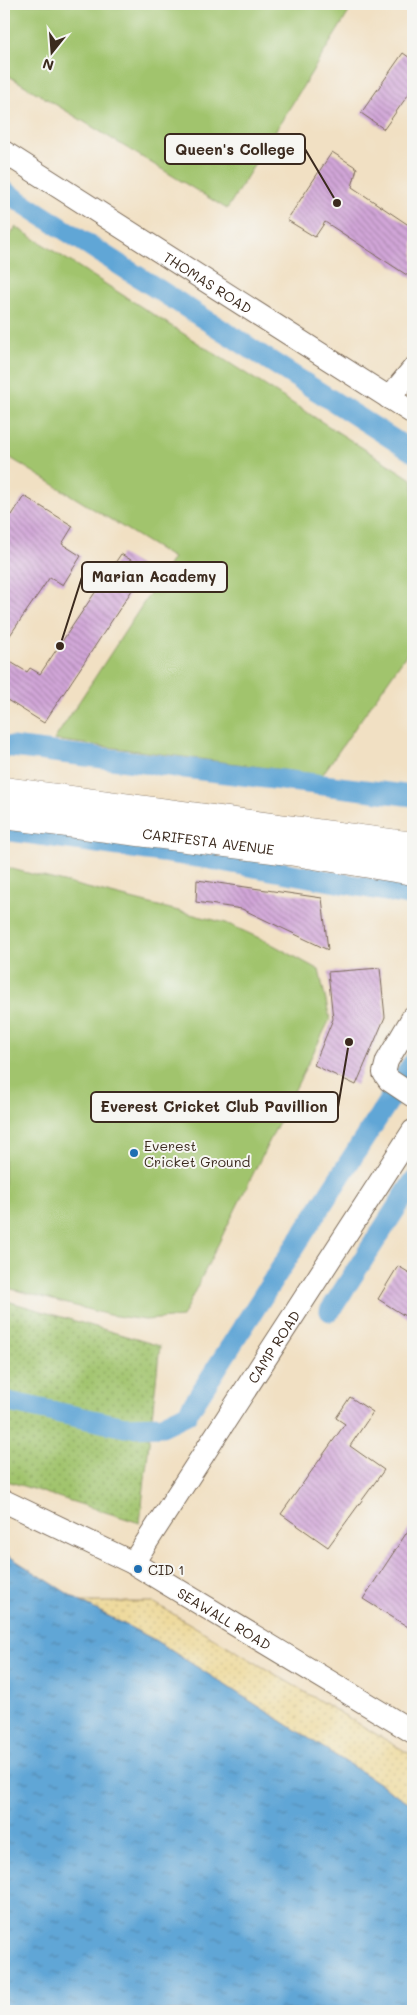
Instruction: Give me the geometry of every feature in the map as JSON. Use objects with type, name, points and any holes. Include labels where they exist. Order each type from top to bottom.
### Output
[{"type":"main road","name":"CARIFESTA AVENUE","points":[[4,791],[413,846]]},
{"type":"main road","name":"CARIFESTA AVENUE","points":[[4,814],[289,852],[413,871]]},
{"type":"street","name":"THOMAS ROAD","points":[[4,152],[413,413]]},
{"type":"street","points":[[390,398],[413,369]]},
{"type":"street","points":[[413,1017],[387,1061],[384,1073],[390,1080],[413,1096]]},
{"type":"street","name":"CAMP ROAD","points":[[133,1563],[413,1131]]},
{"type":"street","name":"SEAWALL ROAD","points":[[4,1501],[133,1563],[413,1732]]},
{"type":"green space","points":[[4,4],[354,4],[227,209],[4,73]]},
{"type":"green space","points":[[16,227],[413,480],[413,645],[322,775],[54,740],[173,558],[4,454],[4,244]]},
{"type":"green space","name":"Everest Cricket Ground","points":[[4,867],[226,923],[268,942],[319,970],[330,1019],[182,1317],[145,1320],[109,1315],[4,1287]]},
{"type":"green space","points":[[4,1300],[160,1346],[140,1523],[4,1480]]},
{"type":"sand","points":[[81,1602],[153,1602],[413,1756],[413,1805],[153,1639]]},
{"type":"water","points":[[4,1553],[81,1602],[153,1639],[413,1805],[413,2011],[4,2011]]},
{"type":"building","points":[[403,53],[413,60],[413,88],[384,129],[361,113]]},
{"type":"building","points":[[332,152],[357,168],[352,187],[413,228],[413,279],[325,222],[315,237],[287,220]]},
{"type":"building","points":[[24,496],[73,526],[62,544],[81,556],[63,585],[50,577],[4,644],[4,510],[12,515]]},
{"type":"building","points":[[121,554],[146,569],[44,723],[4,698],[4,658],[27,672],[30,668],[40,674]]},
{"type":"building","points":[[197,880],[322,898],[328,950],[242,909],[196,902]]},
{"type":"building","points":[[380,968],[385,1017],[356,1085],[314,1065],[333,1019],[328,972]]},
{"type":"building","points":[[398,1266],[413,1275],[413,1321],[378,1299]]},
{"type":"building","points":[[350,1397],[373,1412],[350,1446],[384,1470],[328,1547],[281,1514],[345,1424],[336,1418]]},
{"type":"building","points":[[413,1523],[413,1630],[363,1599]]},
{"type":"waterway","points":[[4,191],[413,452]]},
{"type":"waterway","points":[[4,746],[413,796]]},
{"type":"waterway","points":[[4,830],[205,858],[413,896]]},
{"type":"waterway","points":[[4,1401],[125,1427],[162,1426],[187,1414],[413,1063]]},
{"type":"waterway","points":[[330,1311],[413,1182]]},
{"type":"place","name":"Queen's College","points":[[337,203]]},
{"type":"place","name":"Marian Academy","points":[[60,646]]},
{"type":"place","name":"Everest Cricket Club Pavillion","points":[[349,1042]]},
{"type":"place","name":"Everest Cricket Ground","points":[[134,1153]]},
{"type":"place","name":"CID 1","points":[[138,1569]]}]
